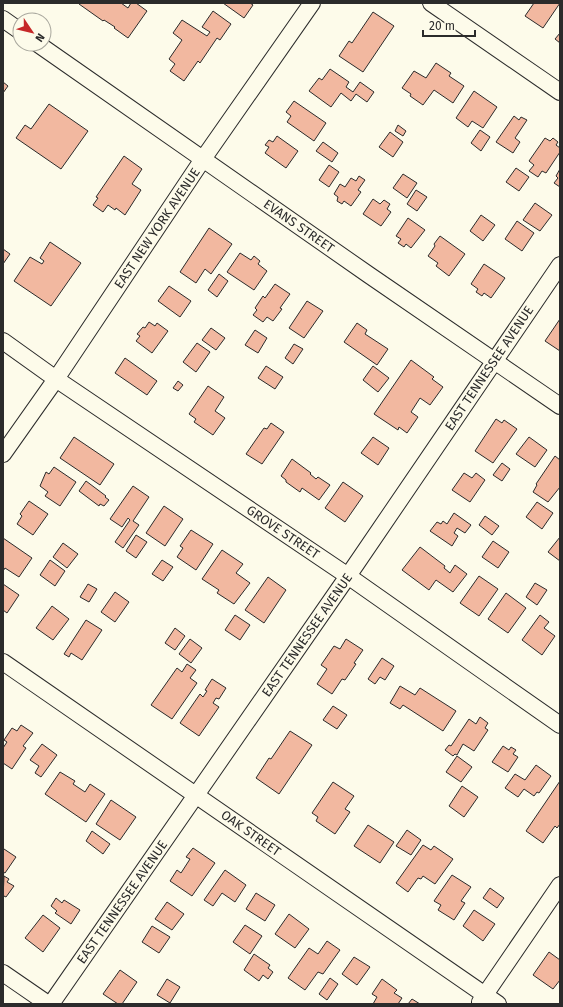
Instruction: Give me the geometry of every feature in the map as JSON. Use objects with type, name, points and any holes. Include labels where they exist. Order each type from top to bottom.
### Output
[{"type":"street","name":"EAST NEW YORK AVENUE","points":[[3,454],[56,378],[203,159],[312,3]]},
{"type":"street","points":[[431,3],[560,92]]},
{"type":"street","points":[[3,19],[12,25]]},
{"type":"street","name":"EVANS STREET","points":[[49,52],[560,406]]},
{"type":"street","name":"EAST TENNESSEE AVENUE","points":[[51,1004],[348,576],[560,265]]},
{"type":"street","name":"GROVE STREET","points":[[3,341],[348,576],[560,725]]},
{"type":"street","name":"OAK STREET","points":[[3,662],[196,795],[487,1001]]},
{"type":"street","points":[[487,1001],[560,885]]},
{"type":"street","points":[[3,973],[48,1004]]},
{"type":"building","points":[[121,3],[128,8],[131,3],[136,3],[147,11],[128,38],[114,28],[115,27],[104,20],[103,21],[79,4]]},
{"type":"building","points":[[223,3],[250,3],[253,5],[244,18]]},
{"type":"building","points":[[534,3],[560,3],[543,28],[525,16]]},
{"type":"building","points":[[213,11],[231,24],[220,40],[217,38],[200,63],[198,61],[184,81],[170,71],[175,64],[169,59],[182,40],[173,33],[182,20],[207,36],[210,32],[202,27]]},
{"type":"building","points":[[373,12],[394,26],[363,72],[339,56],[349,41],[352,43]]},
{"type":"building","points":[[560,33],[560,43],[555,39]]},
{"type":"building","points":[[436,63],[451,73],[449,76],[464,86],[453,103],[434,90],[423,105],[402,88],[414,71],[426,78]]},
{"type":"building","points":[[330,69],[349,82],[346,87],[353,92],[360,82],[374,92],[367,102],[356,94],[351,101],[341,93],[331,107],[309,91],[319,78],[322,80]]},
{"type":"building","points":[[3,82],[8,86],[3,93]]},
{"type":"building","points":[[474,91],[497,107],[483,128],[472,121],[468,127],[456,118]]},
{"type":"building","points":[[294,101],[326,123],[314,141],[287,122],[291,116],[286,112]]},
{"type":"building","points":[[49,104],[88,131],[61,169],[16,138],[25,125],[31,129]]},
{"type":"building","points":[[514,116],[519,120],[521,117],[527,120],[515,138],[520,142],[513,153],[496,142]]},
{"type":"building","points":[[398,125],[406,131],[403,136],[395,131]]},
{"type":"building","points":[[480,130],[490,137],[481,151],[471,143]]},
{"type":"building","points":[[390,132],[403,142],[393,157],[379,147]]},
{"type":"building","points":[[277,136],[298,151],[286,168],[265,153],[269,147],[265,145],[269,140],[273,142]]},
{"type":"building","points":[[545,138],[550,141],[553,138],[558,142],[556,145],[560,148],[560,152],[546,173],[542,171],[538,177],[529,171],[534,165],[529,161]]},
{"type":"building","points":[[323,142],[338,153],[332,162],[316,151]]},
{"type":"building","points":[[124,156],[142,169],[132,184],[141,190],[125,215],[116,208],[115,210],[108,205],[103,212],[93,205],[98,198],[96,197]]},
{"type":"building","points":[[329,165],[339,172],[329,187],[319,180]]},
{"type":"building","points":[[516,168],[529,177],[519,191],[506,182]]},
{"type":"building","points":[[560,169],[560,187],[554,183],[558,178],[556,176]]},
{"type":"building","points":[[403,174],[417,183],[407,198],[393,188]]},
{"type":"building","points":[[359,176],[365,180],[358,190],[361,192],[351,206],[344,201],[342,204],[337,201],[338,197],[334,194],[340,184],[345,187],[351,178],[356,181]]},
{"type":"building","points":[[416,190],[427,197],[417,211],[407,204]]},
{"type":"building","points":[[373,199],[380,204],[384,200],[390,204],[387,209],[391,212],[381,226],[363,214]]},
{"type":"building","points":[[535,203],[552,215],[540,231],[523,220]]},
{"type":"building","points":[[481,215],[495,225],[483,241],[470,231]]},
{"type":"building","points":[[408,218],[425,230],[411,248],[406,244],[404,247],[398,243],[401,239],[396,236]]},
{"type":"building","points":[[517,221],[534,233],[522,251],[505,239]]},
{"type":"building","points":[[209,228],[232,244],[211,274],[205,269],[196,283],[180,272]]},
{"type":"building","points":[[440,236],[465,254],[449,276],[436,266],[438,263],[428,256]]},
{"type":"building","points":[[50,242],[81,263],[51,306],[14,281],[30,257],[42,264],[44,261],[40,258]]},
{"type":"building","points":[[3,249],[10,254],[3,264]]},
{"type":"building","points":[[240,253],[251,260],[254,256],[260,261],[258,264],[267,271],[254,290],[227,272]]},
{"type":"building","points":[[484,264],[505,278],[491,298],[484,293],[482,296],[476,292],[478,289],[471,284]]},
{"type":"building","points":[[219,274],[228,281],[217,297],[208,290]]},
{"type":"building","points":[[275,284],[290,294],[280,308],[282,309],[273,321],[267,317],[263,322],[253,315],[257,310],[255,308],[263,296],[265,298]]},
{"type":"building","points":[[169,286],[191,301],[180,317],[158,301]]},
{"type":"building","points":[[307,301],[323,311],[304,338],[289,328]]},
{"type":"building","points":[[560,319],[560,351],[545,341]]},
{"type":"building","points":[[149,322],[155,326],[157,323],[168,331],[152,353],[136,341],[140,336],[137,334],[143,327],[145,328]]},
{"type":"building","points":[[357,323],[367,330],[365,334],[388,349],[377,365],[344,342]]},
{"type":"building","points":[[211,328],[225,338],[216,350],[202,340]]},
{"type":"building","points":[[255,330],[267,338],[258,353],[245,345]]},
{"type":"building","points":[[197,343],[210,352],[196,372],[183,362]]},
{"type":"building","points":[[294,344],[303,349],[293,364],[285,358]]},
{"type":"building","points":[[125,358],[157,381],[147,395],[115,373]]},
{"type":"building","points":[[411,360],[434,377],[432,379],[443,387],[430,405],[420,398],[411,412],[418,417],[407,433],[399,427],[398,430],[374,414]]},
{"type":"building","points":[[266,366],[283,377],[275,389],[258,378]]},
{"type":"building","points":[[373,366],[389,378],[378,392],[363,380]]},
{"type":"building","points":[[178,381],[183,385],[178,391],[173,388]]},
{"type":"building","points":[[208,386],[224,397],[215,411],[225,418],[213,435],[194,422],[196,419],[189,414]]},
{"type":"building","points":[[496,419],[502,423],[504,420],[517,429],[493,463],[475,451]]},
{"type":"building","points":[[271,423],[284,432],[262,464],[246,454],[264,428],[267,429]]},
{"type":"building","points":[[74,437],[114,464],[100,485],[60,458]]},
{"type":"building","points":[[373,437],[389,448],[378,465],[361,453]]},
{"type":"building","points":[[529,437],[547,450],[535,467],[516,454]]},
{"type":"building","points":[[555,456],[560,460],[560,487],[548,502],[533,492],[537,485],[536,484]]},
{"type":"building","points":[[292,459],[311,473],[310,474],[316,479],[318,477],[330,485],[319,500],[302,488],[300,492],[286,482],[286,480],[281,476]]},
{"type":"building","points":[[502,463],[510,469],[502,481],[493,475]]},
{"type":"building","points":[[54,467],[76,482],[60,506],[45,496],[48,492],[40,486],[46,472],[49,474]]},
{"type":"building","points":[[464,473],[472,478],[476,473],[485,480],[470,502],[452,490]]},
{"type":"building","points":[[86,481],[109,500],[104,506],[100,504],[99,506],[79,491]]},
{"type":"building","points":[[343,482],[363,496],[345,522],[325,508]]},
{"type":"building","points":[[133,486],[149,497],[133,521],[139,525],[123,548],[115,542],[130,520],[128,518],[122,527],[110,519]]},
{"type":"building","points":[[29,501],[48,514],[33,535],[17,524],[22,516],[20,514]]},
{"type":"building","points":[[537,502],[553,513],[542,529],[526,517]]},
{"type":"building","points":[[164,506],[183,519],[165,546],[146,533]]},
{"type":"building","points":[[454,513],[471,525],[465,533],[457,528],[454,533],[458,536],[452,546],[430,531],[437,522],[441,524],[443,521],[447,524]]},
{"type":"building","points":[[485,516],[499,526],[492,535],[479,525]]},
{"type":"building","points":[[191,530],[213,544],[196,570],[177,557],[183,548],[180,546]]},
{"type":"building","points":[[136,535],[147,542],[136,558],[126,551]]},
{"type":"building","points":[[560,537],[560,561],[548,552]]},
{"type":"building","points":[[3,538],[32,558],[19,577],[5,568],[3,571]]},
{"type":"building","points":[[493,541],[509,552],[498,568],[482,557]]},
{"type":"building","points":[[63,543],[78,554],[67,568],[53,557]]},
{"type":"building","points":[[420,547],[445,566],[444,568],[450,573],[455,565],[467,574],[453,592],[436,580],[429,590],[402,570]]},
{"type":"building","points":[[222,550],[243,564],[236,573],[250,583],[234,604],[217,593],[219,590],[202,579]]},
{"type":"building","points":[[50,560],[65,571],[55,586],[40,575]]},
{"type":"building","points":[[162,560],[173,567],[163,581],[152,574]]},
{"type":"building","points":[[479,576],[498,589],[479,616],[460,603]]},
{"type":"building","points":[[268,577],[286,590],[264,623],[245,610]]},
{"type":"building","points":[[535,583],[547,590],[537,605],[526,597]]},
{"type":"building","points":[[3,584],[19,595],[7,613],[3,610]]},
{"type":"building","points":[[88,584],[97,589],[89,602],[80,597]]},
{"type":"building","points":[[115,592],[129,602],[115,622],[101,612]]},
{"type":"building","points":[[506,593],[526,608],[508,633],[488,619]]},
{"type":"building","points":[[52,606],[69,619],[53,640],[36,628]]},
{"type":"building","points":[[235,615],[250,625],[240,640],[225,630]]},
{"type":"building","points":[[540,615],[549,622],[544,628],[555,636],[542,655],[522,640]]},
{"type":"building","points":[[86,620],[102,630],[82,660],[71,653],[69,657],[64,654]]},
{"type":"building","points":[[175,628],[185,636],[175,650],[165,643]]},
{"type":"building","points":[[190,639],[202,648],[191,663],[179,654]]},
{"type":"building","points":[[346,639],[363,650],[354,663],[356,664],[345,680],[342,679],[332,694],[317,684],[327,669],[321,665],[334,646],[340,649]]},
{"type":"building","points":[[382,658],[394,666],[385,680],[380,677],[375,684],[368,679]]},
{"type":"building","points":[[187,664],[196,670],[190,678],[197,683],[172,719],[151,705],[177,668],[182,672]]},
{"type":"building","points":[[212,679],[226,688],[219,699],[216,698],[213,703],[219,707],[199,736],[180,723],[200,694],[203,697],[207,691],[205,690]]},
{"type":"building","points":[[400,686],[415,695],[420,688],[456,711],[443,731],[403,705],[400,709],[390,703]]},
{"type":"building","points":[[333,706],[347,715],[337,729],[323,720]]},
{"type":"building","points":[[480,717],[488,723],[485,728],[488,730],[474,751],[463,744],[457,755],[455,754],[453,756],[445,750],[449,745],[451,746],[469,719],[476,724]]},
{"type":"building","points":[[21,725],[33,733],[23,746],[26,748],[12,769],[3,763],[3,748],[7,742],[4,740],[12,728],[17,731]]},
{"type":"building","points":[[290,731],[312,745],[279,794],[256,778]]},
{"type":"building","points":[[42,744],[57,755],[41,777],[35,773],[39,766],[30,760]]},
{"type":"building","points":[[503,746],[509,750],[511,747],[516,750],[513,754],[518,757],[508,772],[492,762]]},
{"type":"building","points":[[457,756],[472,767],[461,782],[446,772]]},
{"type":"building","points":[[536,765],[551,776],[539,793],[537,792],[534,796],[524,789],[518,797],[505,788],[515,774],[525,780]]},
{"type":"building","points":[[60,772],[75,781],[73,784],[85,792],[90,784],[105,794],[86,822],[45,794]]},
{"type":"building","points":[[560,781],[560,824],[557,828],[555,826],[543,843],[526,831]]},
{"type":"building","points":[[333,782],[354,796],[345,809],[350,812],[335,834],[316,821],[318,817],[312,813]]},
{"type":"building","points":[[462,786],[478,797],[464,817],[449,806]]},
{"type":"building","points":[[111,800],[136,817],[120,840],[96,824]]},
{"type":"building","points":[[368,825],[394,842],[380,863],[354,846]]},
{"type":"building","points":[[407,830],[421,840],[411,855],[396,846]]},
{"type":"building","points":[[92,831],[110,844],[103,854],[86,841]]},
{"type":"building","points":[[423,845],[431,850],[434,846],[453,859],[435,884],[423,876],[421,879],[418,878],[408,892],[396,883]]},
{"type":"building","points":[[193,848],[215,863],[192,896],[170,881],[177,870],[181,873],[190,859],[186,857]]},
{"type":"building","points":[[4,849],[16,857],[5,873],[3,872]]},
{"type":"building","points":[[225,870],[246,885],[235,902],[222,893],[213,906],[204,900]]},
{"type":"building","points":[[452,875],[471,887],[461,901],[465,903],[454,920],[438,910],[441,905],[434,901]]},
{"type":"building","points":[[4,876],[9,879],[7,882],[14,886],[6,897],[4,896],[3,898]]},
{"type":"building","points":[[490,888],[504,898],[497,908],[483,898]]},
{"type":"building","points":[[256,893],[275,905],[265,921],[246,909]]},
{"type":"building","points":[[56,898],[62,903],[64,900],[80,910],[71,924],[55,913],[57,911],[51,906]]},
{"type":"building","points":[[167,902],[184,914],[172,930],[155,919]]},
{"type":"building","points":[[474,910],[495,924],[483,941],[463,926]]},
{"type":"building","points":[[289,914],[309,929],[295,948],[275,934]]},
{"type":"building","points":[[43,915],[60,928],[43,952],[25,938]]},
{"type":"building","points":[[245,925],[262,936],[250,954],[233,942]]},
{"type":"building","points":[[152,926],[170,937],[159,953],[142,942]]},
{"type":"building","points":[[327,941],[340,950],[323,974],[318,972],[305,990],[288,978],[309,948],[318,954]]},
{"type":"building","points":[[549,952],[560,960],[560,980],[553,989],[533,975]]},
{"type":"building","points":[[254,954],[270,965],[268,968],[273,972],[268,979],[263,975],[259,981],[244,970]]},
{"type":"building","points":[[354,957],[370,967],[357,985],[342,974]]},
{"type":"building","points":[[120,970],[137,982],[122,1004],[118,1004],[103,994]]},
{"type":"building","points":[[330,978],[338,984],[327,1000],[319,994]]},
{"type":"building","points":[[167,979],[180,987],[170,1003],[157,995]]},
{"type":"building","points":[[382,979],[397,990],[394,993],[402,998],[398,1004],[373,1004],[377,997],[372,994]]},
{"type":"building","points":[[412,999],[420,1004],[408,1004]]}]
